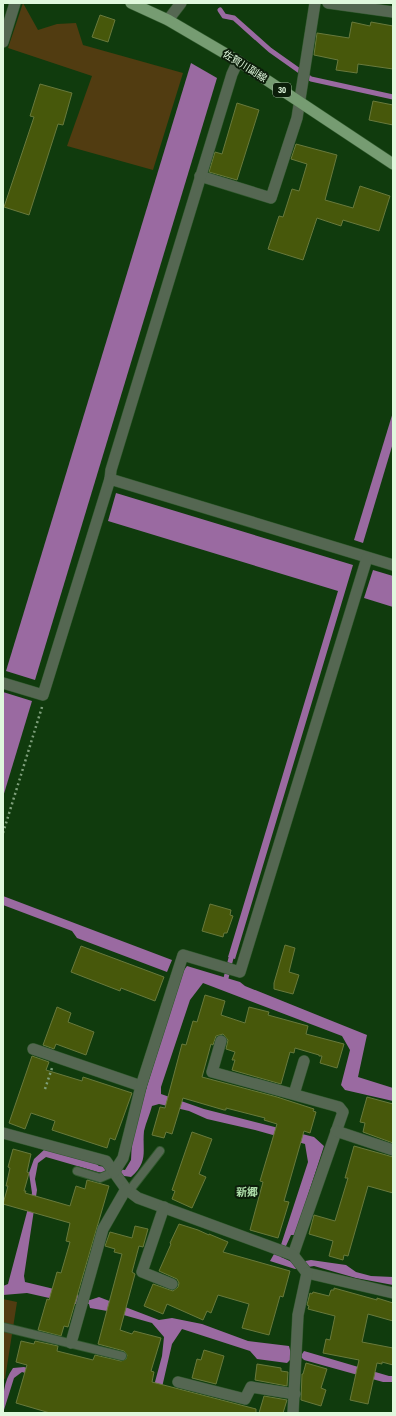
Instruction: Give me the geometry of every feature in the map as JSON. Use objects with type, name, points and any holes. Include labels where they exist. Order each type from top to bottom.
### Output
[{"type":"main road","name":"佐賀川副線","points":[[131,3],[168,20],[238,61],[393,164]]},
{"type":"street","points":[[3,42],[15,3]]},
{"type":"street","points":[[168,20],[181,3]]},
{"type":"street","points":[[200,176],[271,198],[298,118],[315,3]]},
{"type":"street","points":[[328,3],[393,12]]},
{"type":"street","points":[[3,683],[44,695],[200,176],[232,74],[238,61]]},
{"type":"street","points":[[110,478],[393,565]]},
{"type":"street","points":[[114,1171],[122,1158],[141,1086],[183,955],[240,972],[367,558]]},
{"type":"street","points":[[221,1040],[212,1072],[339,1107],[343,1112],[288,1254]]},
{"type":"street","points":[[33,1049],[141,1086]]},
{"type":"street","points":[[294,1094],[304,1061]]},
{"type":"street","points":[[336,1131],[393,1150]]},
{"type":"street","points":[[3,1133],[106,1161],[127,1190],[138,1198],[288,1254],[306,1271],[393,1292]]},
{"type":"street","points":[[71,1343],[102,1229],[127,1190]]},
{"type":"street","points":[[164,1207],[142,1272],[172,1284]]},
{"type":"street","points":[[293,1413],[298,1315],[306,1271]]},
{"type":"street","points":[[178,1382],[245,1400],[251,1387],[295,1394]]},
{"type":"lane","points":[[127,1190],[160,1152]]},
{"type":"lane","points":[[78,1171],[100,1178],[114,1171]]},
{"type":"lane","points":[[3,1327],[122,1356]]},
{"type":"path","points":[[3,833],[42,706],[44,695]]},
{"type":"path","points":[[45,1089],[56,1057]]},
{"type":"shaded area","points":[[23,3],[38,30],[57,24],[76,23],[83,45],[183,73],[153,170],[67,146],[92,76],[8,48]]},
{"type":"shaded area","points":[[191,63],[217,78],[35,680],[6,671]]},
{"type":"shaded area","points":[[393,412],[393,443],[363,543],[354,540]]},
{"type":"shaded area","points":[[116,493],[353,565],[235,959],[228,957],[338,591],[108,521]]},
{"type":"shaded area","points":[[373,570],[393,576],[393,607],[364,598]]},
{"type":"shaded area","points":[[3,692],[32,701],[3,797]]},
{"type":"shaded area","points":[[3,896],[172,960],[167,972],[77,938],[72,931],[3,905]]},
{"type":"shaded area","points":[[187,966],[240,982],[245,986],[367,1035],[358,1077],[393,1088],[393,1101],[345,1090],[341,1085],[350,1050],[342,1036],[203,983],[190,1000],[161,1087],[161,1094],[204,1109],[314,1137],[324,1146],[295,1235],[291,1235],[281,1257],[294,1263],[311,1260],[346,1265],[356,1272],[371,1276],[393,1277],[393,1285],[356,1278],[314,1266],[295,1269],[270,1261],[274,1254],[278,1254],[308,1162],[305,1144],[255,1130],[207,1119],[189,1111],[159,1104],[152,1106],[144,1131],[144,1156],[137,1171],[131,1177],[98,1172],[46,1157],[38,1163],[35,1179],[37,1190],[24,1276],[25,1282],[79,1295],[78,1297],[90,1300],[99,1297],[159,1320],[172,1318],[202,1324],[248,1341],[289,1346],[291,1354],[302,1354],[304,1351],[393,1376],[393,1382],[383,1382],[304,1360],[302,1358],[291,1359],[287,1363],[257,1359],[250,1351],[182,1329],[172,1344],[160,1396],[146,1413],[22,1372],[14,1378],[3,1413],[5,1384],[13,1368],[24,1367],[139,1402],[152,1393],[162,1356],[164,1337],[152,1323],[113,1312],[90,1308],[89,1304],[77,1302],[76,1304],[27,1293],[3,1295],[3,1286],[8,1284],[32,1193],[29,1173],[34,1159],[45,1149],[93,1161],[99,1166],[125,1170],[131,1160],[132,1140],[146,1089],[182,973]]},
{"type":"shaded area","points":[[3,1299],[17,1302],[5,1379],[3,1378]]},
{"type":"building","points":[[100,15],[115,20],[108,42],[92,37]]},
{"type":"building","points":[[352,22],[370,26],[371,22],[393,26],[393,69],[358,64],[357,73],[336,70],[338,60],[314,55],[317,33],[349,38]]},
{"type":"building","points":[[40,84],[72,93],[63,125],[58,124],[29,215],[4,207],[34,117],[30,116]]},
{"type":"building","points":[[373,101],[393,105],[393,125],[369,120]]},
{"type":"building","points":[[237,103],[259,110],[237,180],[209,172],[215,152],[222,154]]},
{"type":"building","points":[[296,144],[337,155],[325,200],[353,208],[360,186],[390,196],[379,231],[343,220],[341,226],[317,218],[303,260],[268,249],[279,216],[283,217],[292,189],[299,191],[307,164],[291,159]]},
{"type":"building","points":[[210,904],[231,910],[230,915],[233,916],[227,933],[224,933],[223,937],[202,931]]},
{"type":"building","points":[[285,945],[295,948],[289,972],[299,975],[293,994],[274,989],[274,983]]},
{"type":"building","points":[[81,946],[164,977],[155,1001],[121,988],[120,991],[71,972]]},
{"type":"building","points":[[205,995],[225,1001],[221,1015],[245,1023],[249,1007],[269,1012],[268,1015],[308,1026],[306,1034],[344,1044],[337,1068],[320,1063],[322,1056],[295,1048],[294,1053],[290,1052],[281,1084],[232,1070],[235,1060],[232,1060],[235,1052],[226,1049],[228,1040],[223,1034],[216,1036],[213,1045],[211,1044],[202,1077],[277,1097],[314,1109],[313,1111],[316,1112],[310,1133],[304,1131],[284,1201],[289,1202],[278,1238],[250,1230],[263,1182],[260,1181],[277,1124],[264,1120],[265,1118],[226,1108],[226,1110],[224,1110],[183,1098],[172,1134],[166,1132],[164,1138],[152,1135],[160,1107],[165,1108],[182,1044],[186,1045],[193,1021],[197,1022]]},
{"type":"building","points":[[57,1007],[71,1013],[68,1022],[94,1032],[86,1055],[56,1044],[54,1049],[43,1045]]},
{"type":"building","points":[[32,1056],[49,1062],[46,1070],[82,1081],[83,1077],[132,1093],[115,1140],[110,1138],[107,1148],[52,1130],[55,1121],[31,1113],[25,1129],[9,1123]]},
{"type":"building","points":[[367,1097],[393,1104],[393,1143],[363,1132],[365,1123],[360,1122]]},
{"type":"building","points":[[192,1132],[212,1139],[199,1174],[206,1177],[192,1208],[172,1199],[175,1191],[172,1190]]},
{"type":"building","points":[[354,1146],[393,1157],[393,1193],[368,1186],[348,1256],[344,1255],[343,1260],[329,1256],[333,1241],[309,1234],[314,1215],[335,1221],[348,1178],[345,1178]]},
{"type":"building","points":[[13,1149],[31,1154],[27,1172],[29,1173],[24,1191],[26,1191],[25,1193],[70,1206],[76,1186],[85,1189],[87,1180],[109,1186],[68,1327],[64,1326],[61,1336],[38,1330],[57,1272],[61,1273],[70,1242],[66,1241],[70,1223],[3,1204],[8,1186],[6,1186],[10,1168],[8,1167]]},
{"type":"building","points":[[179,1224],[228,1242],[223,1252],[290,1271],[283,1297],[280,1296],[269,1335],[242,1328],[249,1304],[218,1295],[211,1313],[207,1311],[203,1320],[167,1304],[163,1314],[144,1306],[153,1284],[173,1291],[178,1287],[179,1283],[177,1279],[159,1271]]},
{"type":"building","points":[[135,1226],[148,1229],[143,1247],[139,1246],[132,1272],[135,1274],[120,1330],[132,1334],[134,1331],[161,1338],[151,1371],[154,1372],[152,1382],[256,1409],[256,1413],[50,1413],[16,1403],[27,1365],[16,1362],[21,1341],[34,1344],[35,1341],[58,1346],[57,1351],[93,1360],[95,1355],[121,1361],[126,1359],[127,1355],[124,1351],[98,1344],[122,1254],[114,1252],[115,1249],[105,1246],[110,1232],[132,1238]]},
{"type":"building","points":[[334,1288],[393,1303],[393,1321],[368,1314],[362,1342],[393,1348],[393,1365],[382,1362],[382,1364],[377,1363],[368,1404],[350,1400],[359,1360],[323,1353],[326,1339],[330,1340],[335,1316],[308,1309],[309,1306],[307,1305],[310,1293],[312,1294],[313,1292],[329,1296],[331,1290],[334,1290]]},
{"type":"building","points":[[204,1350],[224,1356],[216,1384],[192,1378],[197,1359],[201,1360]]},
{"type":"building","points":[[306,1363],[327,1369],[321,1388],[326,1390],[321,1406],[301,1400],[302,1374]]},
{"type":"building","points":[[257,1364],[281,1368],[281,1371],[288,1372],[287,1386],[255,1380]]},
{"type":"building","points":[[264,1396],[287,1400],[283,1413],[259,1413]]},
{"type":"waterway","points":[[220,10],[224,16],[234,18],[270,50],[311,79],[393,97]]},
{"type":"waterway","points":[[226,978],[231,958]]},
{"type":"district","name":"新郷","points":[[247,1192]]}]
